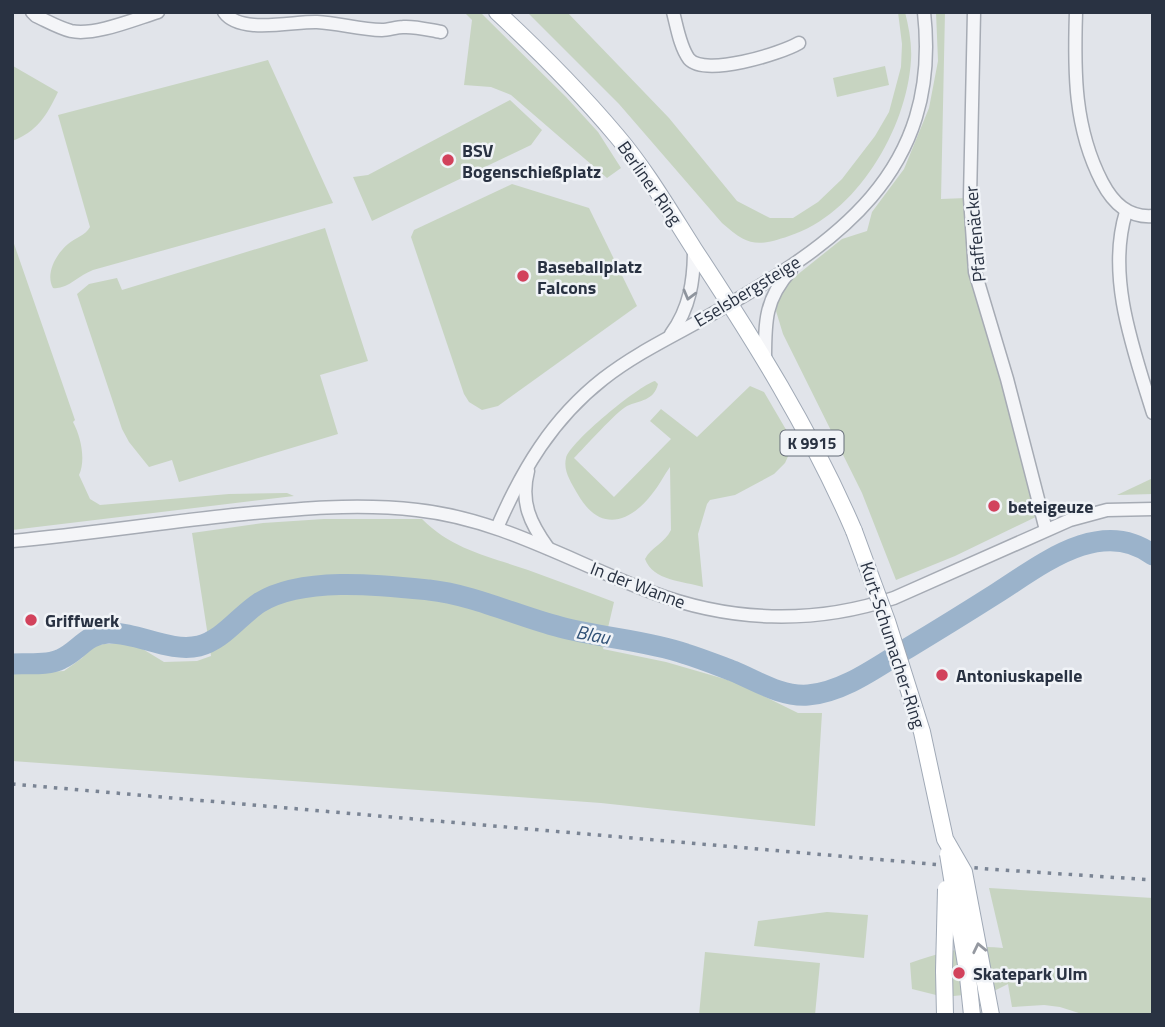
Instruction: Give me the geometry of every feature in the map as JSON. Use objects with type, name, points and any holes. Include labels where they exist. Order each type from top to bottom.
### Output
[{"type":"main road","name":"Berliner Ring","points":[[497,12],[569,82],[618,137],[730,303]]},
{"type":"main road","name":"Kurt-Schumacher-Ring","points":[[730,303],[765,358],[828,472],[854,531],[887,621],[922,732],[946,842],[972,1015]]},
{"type":"main road","points":[[945,1015],[946,842]]},
{"type":"main road","points":[[946,842],[964,872],[992,1015]]},
{"type":"street","points":[[32,12],[59,27],[80,32],[93,31],[158,12]]},
{"type":"street","points":[[224,12],[236,22],[253,24],[285,26],[319,22],[383,30],[404,27],[441,32]]},
{"type":"street","points":[[673,12],[688,58],[696,65],[720,66],[761,57],[799,43]]},
{"type":"street","name":"Eselsbergsteige","points":[[497,528],[515,486],[533,454],[568,411],[603,379],[807,255],[851,221],[871,199],[903,150],[912,127],[925,76],[924,12]]},
{"type":"street","name":"Pfaffenäcker","points":[[974,12],[970,198],[974,263],[1046,530]]},
{"type":"street","points":[[1076,12],[1074,68],[1082,130],[1094,164],[1110,198],[1126,212],[1153,216]]},
{"type":"street","points":[[1126,212],[1122,236],[1123,299],[1153,413]]},
{"type":"street","points":[[669,337],[678,325],[689,299],[694,248]]},
{"type":"street","points":[[765,358],[764,328],[770,302],[782,281],[807,255]]},
{"type":"street","points":[[533,454],[527,476],[525,508],[535,530],[548,548]]},
{"type":"street","name":"In der Wanne","points":[[12,541],[339,506],[418,510],[497,528],[649,592],[682,603],[737,615],[773,618],[838,613],[866,607],[1089,514],[1107,510],[1153,509]]},
{"type":"green space","points":[[464,12],[480,12],[566,97],[598,132],[621,168],[607,178],[511,95],[491,87],[464,85],[472,20]]},
{"type":"green space","points":[[527,12],[567,12],[669,118],[737,201],[770,218],[793,218],[818,202],[842,179],[875,136],[889,112],[901,67],[902,44],[898,12],[905,12],[910,36],[911,60],[907,87],[900,114],[888,140],[874,166],[856,189],[836,209],[813,225],[778,240],[753,242],[739,236],[722,223],[619,104]]},
{"type":"green space","points":[[936,12],[945,12],[941,199],[966,198],[966,246],[971,274],[1040,515],[955,556],[896,580],[862,493],[783,334],[776,311],[780,294],[792,279],[842,239],[867,231],[872,212],[904,169],[929,108],[938,61]]},
{"type":"green space","points":[[268,60],[333,203],[93,270],[68,285],[53,288],[51,271],[59,253],[90,227],[58,115]]},
{"type":"green space","points":[[13,66],[58,92],[35,128],[12,141]]},
{"type":"green space","points":[[885,66],[889,85],[837,97],[833,78]]},
{"type":"green space","name":"BSV Bogenschießplatz","points":[[510,100],[542,130],[531,145],[372,221],[353,177],[368,175]]},
{"type":"green space","name":"Baseballplatz Falcons","points":[[512,184],[589,208],[637,306],[498,406],[482,410],[469,402],[464,394],[411,237],[414,230]]},
{"type":"green space","points":[[325,228],[368,361],[320,375],[338,434],[179,482],[172,460],[149,467],[122,429],[77,294],[89,284],[117,278],[122,290]]},
{"type":"green space","points":[[12,238],[75,420],[73,422],[82,456],[79,475],[90,499],[100,505],[229,494],[287,493],[294,496],[12,530]]},
{"type":"green space","points":[[655,381],[658,384],[653,394],[622,410],[574,458],[614,497],[671,439],[650,421],[661,409],[697,437],[750,386],[764,392],[792,445],[785,463],[774,474],[735,495],[710,500],[707,504],[698,534],[703,587],[662,576],[649,566],[645,559],[671,530],[670,467],[655,491],[642,505],[633,513],[613,520],[594,514],[585,505],[567,472],[566,458],[579,440],[620,403]]},
{"type":"green space","points":[[1153,478],[1153,494],[1117,495]]},
{"type":"green space","points":[[324,519],[422,519],[446,538],[472,551],[614,602],[603,649],[666,662],[735,682],[798,713],[822,713],[815,826],[601,803],[12,761],[12,674],[64,671],[82,658],[91,647],[104,644],[126,643],[141,648],[164,662],[197,661],[211,656],[192,533],[263,523]]},
{"type":"green space","points":[[989,888],[1153,898],[1153,1015],[1085,1015],[1044,1005],[1012,1007],[1008,984],[992,992],[944,997],[912,989],[910,963],[956,950],[1003,948]]},
{"type":"green space","points":[[827,912],[868,915],[864,958],[754,946],[758,921]]},
{"type":"green space","points":[[705,952],[820,963],[815,1015],[699,1015]]},
{"type":"waterway","name":"Blau","points":[[12,664],[56,661],[94,636],[108,633],[176,647],[199,646],[216,639],[252,608],[277,594],[319,586],[365,585],[429,590],[462,596],[560,627],[670,649],[733,671],[779,691],[808,695],[848,684],[1052,558],[1072,549],[1113,541],[1133,544],[1153,555]]},
{"type":"railway","points":[[12,784],[988,869],[1153,880]]},
{"type":"place","name":"BSV Bogenschießplatz","points":[[448,160]]},
{"type":"place","name":"Baseballplatz Falcons","points":[[523,276]]},
{"type":"place","name":"beteigeuze","points":[[994,506]]},
{"type":"place","name":"Griffwerk","points":[[31,620]]},
{"type":"place","name":"Antoniuskapelle","points":[[942,675]]},
{"type":"place","name":"Skatepark Ulm","points":[[959,973]]}]
